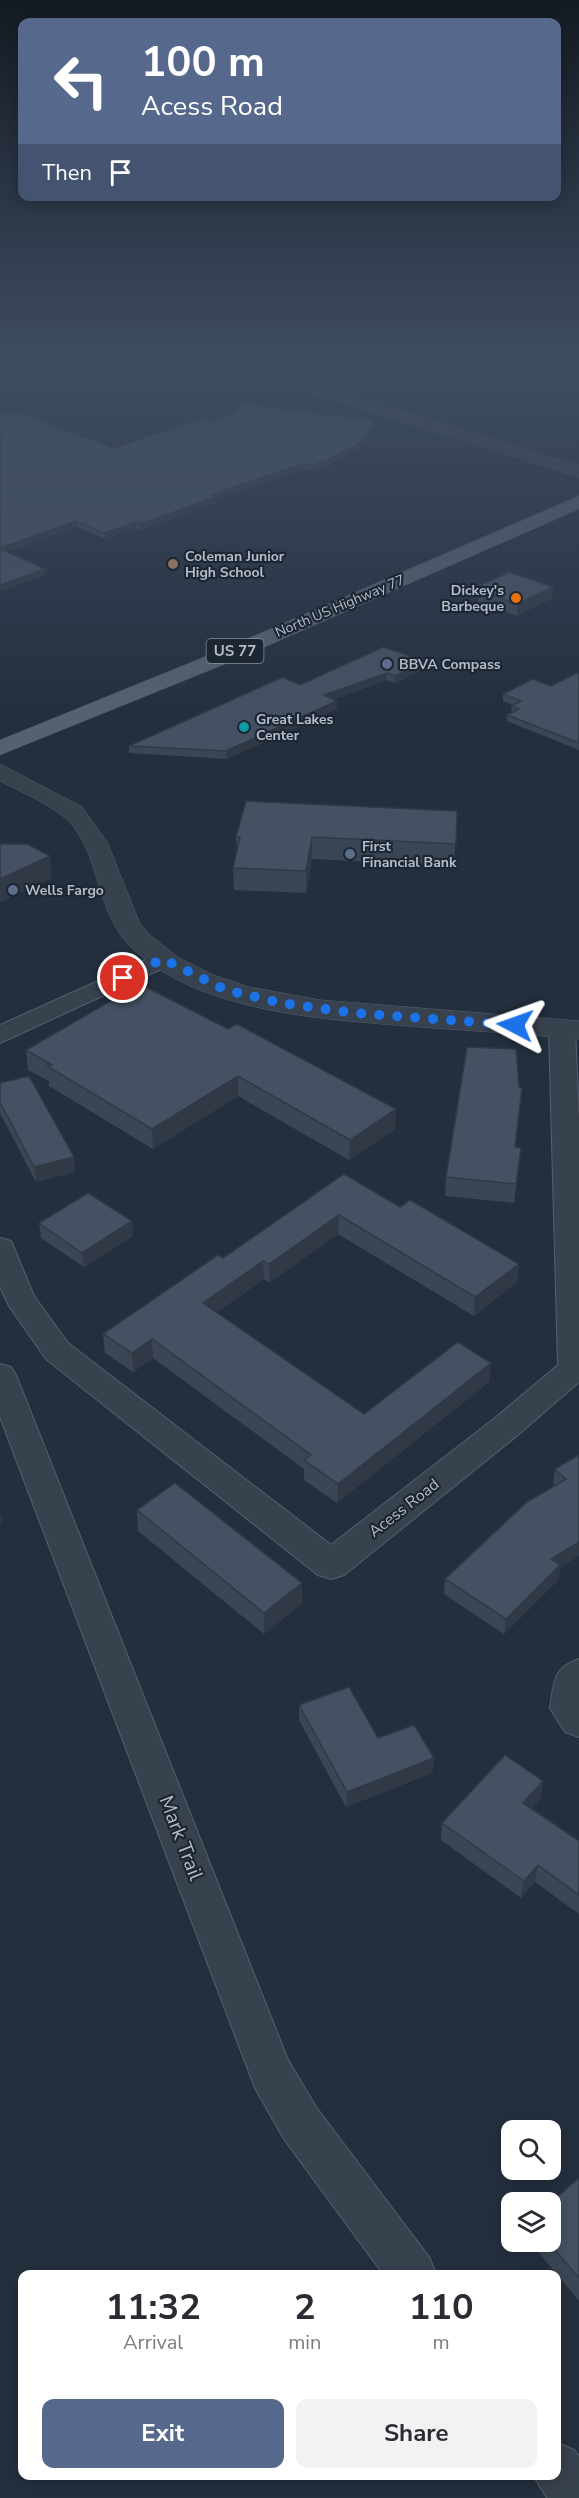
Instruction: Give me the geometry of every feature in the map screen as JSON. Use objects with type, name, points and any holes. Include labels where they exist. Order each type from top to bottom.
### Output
[{"type":"main road","name":"North US Highway 77","points":[[302,602],[579,482]]},
{"type":"main road","name":"North US Highway 77","points":[[0,748],[118,701],[361,598],[497,535],[579,502]]},
{"type":"main road","points":[[0,725],[161,660]]},
{"type":"street","points":[[0,771],[73,812],[83,820],[99,846],[112,895],[125,921],[140,941],[163,959],[226,990],[281,1003],[354,1013],[570,1029]]},
{"type":"street","points":[[0,1035],[163,959]]},
{"type":"street","name":"Acess Road","points":[[0,1248],[20,1299],[57,1351],[331,1565],[507,1426],[574,1368],[570,1029]]},
{"type":"street","name":"Mark Trail","points":[[0,1375],[271,2073],[300,2123],[409,2270]]},
{"type":"street","points":[[579,1674],[573,1680],[569,1708],[579,1721]]},
{"type":"street","points":[[561,2475],[579,2498]]},
{"type":"building","points":[[0,482],[250,482],[211,495],[216,497],[140,524],[136,522],[104,533],[76,521],[0,548]]},
{"type":"building","points":[[0,549],[45,569],[0,585]]},
{"type":"building","points":[[509,572],[553,587],[518,604],[479,590],[484,587],[479,586]]},
{"type":"building","points":[[383,647],[426,661],[395,676],[387,673],[324,695],[337,701],[226,751],[129,746],[283,677],[300,685]]},
{"type":"building","points":[[579,672],[579,743],[507,715],[519,709],[512,706],[521,701],[503,694],[533,679],[551,686]]},
{"type":"building","points":[[246,801],[457,811],[456,844],[312,837],[306,871],[233,868],[240,837],[236,837]]},
{"type":"building","points":[[0,844],[27,844],[50,856],[0,879]]},
{"type":"building","points":[[140,984],[228,1029],[237,1024],[396,1109],[350,1140],[238,1076],[152,1129],[47,1066],[52,1065],[26,1050]]},
{"type":"building","points":[[467,1047],[516,1049],[519,1087],[522,1088],[515,1147],[521,1148],[516,1184],[446,1177]]},
{"type":"building","points":[[29,1076],[74,1157],[34,1167],[0,1102],[0,1083]]},
{"type":"building","points":[[344,1174],[400,1207],[410,1200],[519,1264],[475,1297],[339,1215],[269,1264],[263,1261],[203,1303],[364,1414],[458,1342],[491,1363],[338,1484],[304,1460],[311,1455],[152,1339],[132,1353],[103,1334],[218,1255],[223,1258]]},
{"type":"building","points":[[88,1193],[132,1221],[82,1253],[39,1223]]},
{"type":"building","points":[[579,1455],[579,1542],[551,1559],[560,1565],[506,1619],[445,1579],[527,1502],[566,1479],[555,1469]]},
{"type":"building","points":[[175,1483],[302,1583],[264,1613],[137,1510]]},
{"type":"building","points":[[349,1687],[378,1738],[414,1725],[434,1758],[347,1792],[299,1705]]},
{"type":"building","points":[[505,1755],[543,1781],[523,1803],[579,1841],[579,1895],[538,1865],[524,1881],[442,1823]]},
{"type":"building","points":[[579,2178],[579,2278],[557,2252],[561,2252],[561,2194]]},
{"type":"place","name":"Coleman Junior High School","points":[[173,564]]},
{"type":"place","name":"Dickey's Barbeque","points":[[516,598]]},
{"type":"place","name":"BBVA Compass","points":[[387,664]]},
{"type":"place","name":"Great Lakes Center","points":[[244,727]]},
{"type":"place","name":"First Financial Bank","points":[[350,854]]},
{"type":"place","name":"Wells Fargo","points":[[13,890]]},
{"type":"route","points":[[123,978],[163,959],[226,990],[281,1003],[354,1013],[515,1025]]}]
